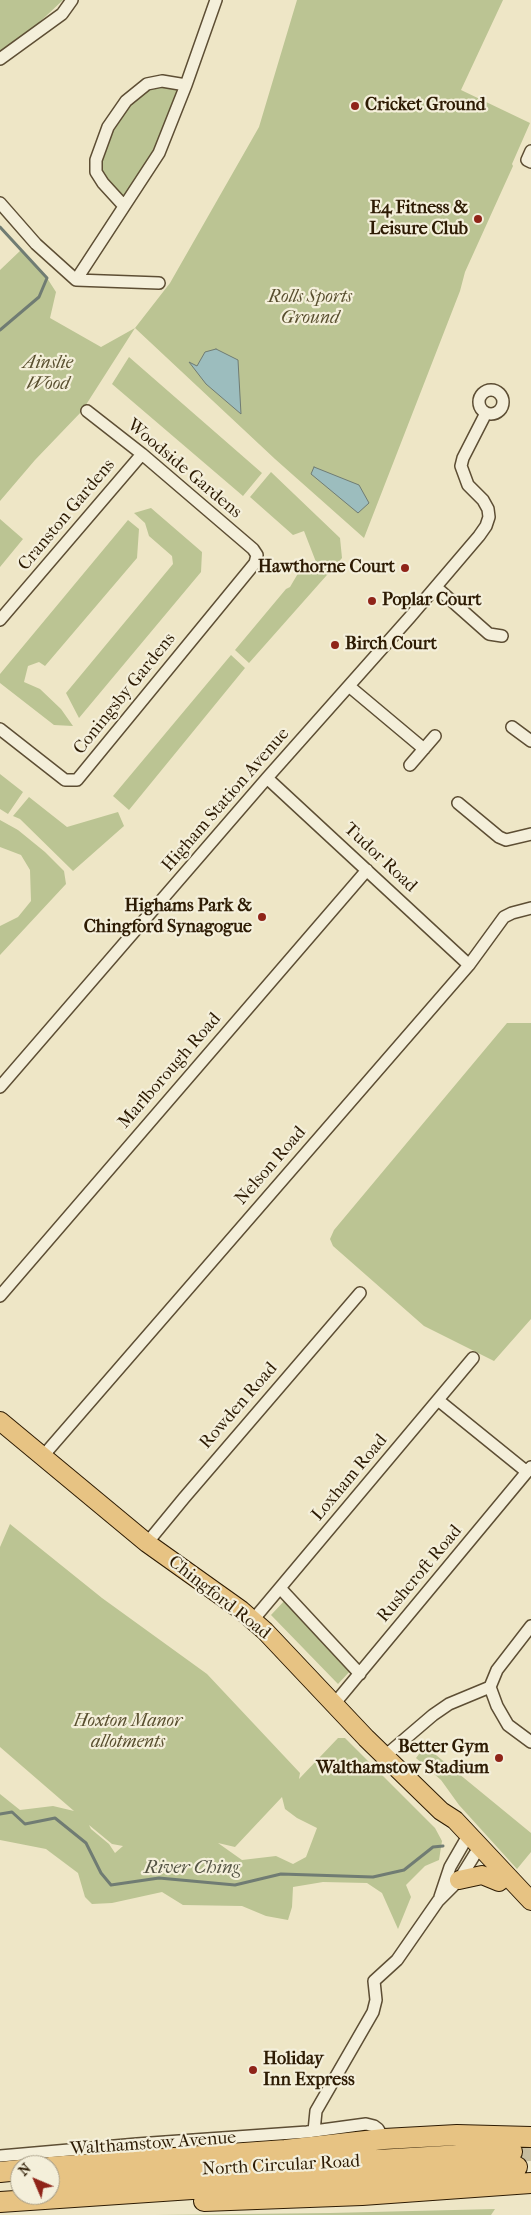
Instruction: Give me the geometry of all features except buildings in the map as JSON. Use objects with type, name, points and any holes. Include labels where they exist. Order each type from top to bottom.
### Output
[{"type":"highway","points":[[60,2166],[305,2148],[384,2139],[464,2135],[531,2137]]},
{"type":"highway","name":"North Circular Road","points":[[60,2180],[515,2160],[86,2197]]},
{"type":"highway","points":[[0,2202],[86,2197],[117,2202],[262,2200],[531,2183]]},
{"type":"main road","name":"Chingford Road","points":[[0,1421],[147,1543],[253,1620],[385,1756],[444,1813],[450,1826],[472,1844],[531,1901]]},
{"type":"main road","name":"Chingford Road","points":[[472,1844],[499,1882],[531,1913]]},
{"type":"main road","points":[[459,1880],[482,1875],[499,1882]]},
{"type":"street","points":[[0,59],[62,14],[72,0]]},
{"type":"street","points":[[76,280],[159,153],[186,85],[216,0]]},
{"type":"street","points":[[124,206],[103,183],[96,172],[96,160],[108,127],[126,101],[146,84],[162,81],[186,85]]},
{"type":"street","points":[[531,151],[527,160],[531,162]]},
{"type":"street","points":[[0,203],[36,244],[76,280],[159,283]]},
{"type":"street","name":"Woodside Gardens","points":[[87,411],[142,454],[253,549],[257,556]]},
{"type":"street","name":"Higham Station Avenue","points":[[0,1087],[267,778],[350,687],[479,536],[486,526],[489,517],[488,509],[483,500],[468,485],[462,466],[463,458],[486,413]]},
{"type":"street","name":"Cranston Gardens","points":[[0,620],[142,454]]},
{"type":"street","name":"Coningsby Gardens","points":[[0,729],[64,780],[77,780],[255,562],[257,556]]},
{"type":"street","points":[[436,587],[489,634],[502,636]]},
{"type":"street","points":[[350,687],[424,749]]},
{"type":"street","points":[[512,726],[531,741]]},
{"type":"street","points":[[410,765],[435,736]]},
{"type":"street","name":"Tudor Road","points":[[267,778],[469,965]]},
{"type":"street","points":[[458,803],[499,837],[506,840],[531,834]]},
{"type":"street","name":"Marlborough Road","points":[[0,1296],[367,870]]},
{"type":"street","name":"Nelson Road","points":[[43,1456],[469,965],[504,917],[531,908]]},
{"type":"street","name":"Rowden Road","points":[[147,1543],[190,1490],[360,1293]]},
{"type":"street","name":"Loxham Road","points":[[253,1620],[473,1358]]},
{"type":"street","points":[[438,1400],[529,1470]]},
{"type":"street","name":"Rushcroft Road","points":[[335,1703],[529,1470]]},
{"type":"street","points":[[280,1588],[360,1674]]},
{"type":"street","points":[[531,1626],[497,1670],[490,1687],[497,1706],[508,1725],[531,1742]]},
{"type":"street","points":[[385,1756],[433,1715],[449,1704],[490,1687]]},
{"type":"street","points":[[310,2132],[316,2111],[373,2012],[376,2000],[374,1981],[398,1960],[438,1901],[459,1880],[472,1844]]},
{"type":"street","points":[[438,1901],[450,1868],[472,1844]]},
{"type":"street","name":"Walthamstow Avenue","points":[[0,2156],[310,2132],[366,2124],[378,2129],[384,2139]]},
{"type":"green space","points":[[0,0],[63,0],[27,34],[0,51]]},
{"type":"green space","name":"Rolls Sports Ground","points":[[297,0],[503,0],[461,90],[530,123],[512,164],[513,166],[465,272],[460,291],[364,538],[275,459],[135,328],[170,283],[259,127]]},
{"type":"green space","points":[[146,84],[186,85],[159,153],[124,206],[96,172],[108,127]]},
{"type":"green space","name":"Ainslie Wood","points":[[21,250],[47,278],[56,292],[50,318],[101,347],[135,328],[82,411],[35,460],[0,501],[0,270]]},
{"type":"green space","points":[[129,357],[262,473],[243,496],[112,384]]},
{"type":"green space","points":[[271,472],[340,538],[342,558],[249,663],[235,650],[286,589],[290,587],[300,570],[316,562],[304,531],[293,535],[250,497]]},
{"type":"green space","points":[[151,508],[202,552],[201,572],[79,718],[66,693],[173,564],[172,556],[149,536],[145,523],[134,513]]},
{"type":"green space","points":[[0,519],[23,539],[0,567]]},
{"type":"green space","points":[[128,520],[139,529],[137,558],[45,666],[39,662],[28,666],[24,682],[40,689],[61,709],[73,726],[54,725],[0,683],[0,674]]},
{"type":"green space","points":[[231,655],[245,668],[129,810],[113,796]]},
{"type":"green space","points":[[0,774],[23,792],[8,814],[0,809]]},
{"type":"green space","points":[[29,797],[67,827],[118,812],[124,826],[73,871],[20,819],[13,816]]},
{"type":"green space","points":[[0,820],[18,830],[45,852],[64,871],[66,884],[0,955],[0,926],[18,917],[31,901],[30,870],[21,855],[0,847]]},
{"type":"green space","points":[[507,1023],[531,1023],[531,1319],[494,1361],[424,1326],[333,1246],[330,1239],[334,1230]]},
{"type":"green space","name":"Hoxton Manor allotments","points":[[10,1524],[102,1598],[207,1674],[300,1773],[299,1779],[338,1738],[345,1738],[435,1828],[442,1841],[439,1860],[425,1866],[406,1885],[411,1897],[398,1929],[382,1893],[367,1883],[323,1882],[293,1887],[292,1907],[288,1920],[266,1916],[242,1906],[183,1905],[162,1892],[112,1903],[92,1904],[85,1897],[78,1873],[46,1849],[0,1840],[0,1794],[20,1810],[53,1806],[74,1811],[0,1747],[0,1547]],"holes":[[[282,1797],[285,1809],[297,1818],[317,1828],[306,1857],[293,1864],[276,1856],[242,1860],[218,1843],[235,1847]],[[89,1825],[112,1844],[123,1846],[115,1853],[109,1844],[91,1829]]]},
{"type":"green space","points":[[286,1599],[352,1669],[338,1684],[271,1615]]},
{"type":"green space","points":[[425,1746],[531,1833],[531,1852],[517,1869],[459,1805],[441,1780],[416,1758]]},
{"type":"green space","points":[[495,2209],[491,2215],[155,2215],[330,2213]]},
{"type":"water","points":[[216,349],[238,360],[241,414],[206,384],[189,362],[197,366],[205,352]]},
{"type":"water","points":[[314,467],[359,485],[369,503],[358,513],[311,474]]},
{"type":"waterway","points":[[0,227],[47,278],[39,297],[0,330]]},
{"type":"waterway","name":"River Ching","points":[[0,1814],[12,1812],[25,1824],[55,1818],[86,1843],[101,1873],[111,1885],[159,1878],[235,1885],[281,1874],[373,1877],[404,1870],[433,1847],[443,1846]]},
{"type":"tunnel","points":[[512,2152],[531,2151]]},
{"type":"place","name":"Cricket Ground","points":[[355,106]]},
{"type":"place","name":"E4 Fitness & Leisure Club","points":[[478,219]]},
{"type":"place","name":"Hawthorne Court","points":[[405,568]]},
{"type":"place","name":"Poplar Court","points":[[372,601]]},
{"type":"place","name":"Birch Court","points":[[335,645]]},
{"type":"place","name":"Highams Park & Chingford Synagogue","points":[[262,917]]},
{"type":"place","name":"Better Gym Walthamstow Stadium","points":[[499,1758]]},
{"type":"place","name":"Holiday Inn Express","points":[[253,2070]]}]
